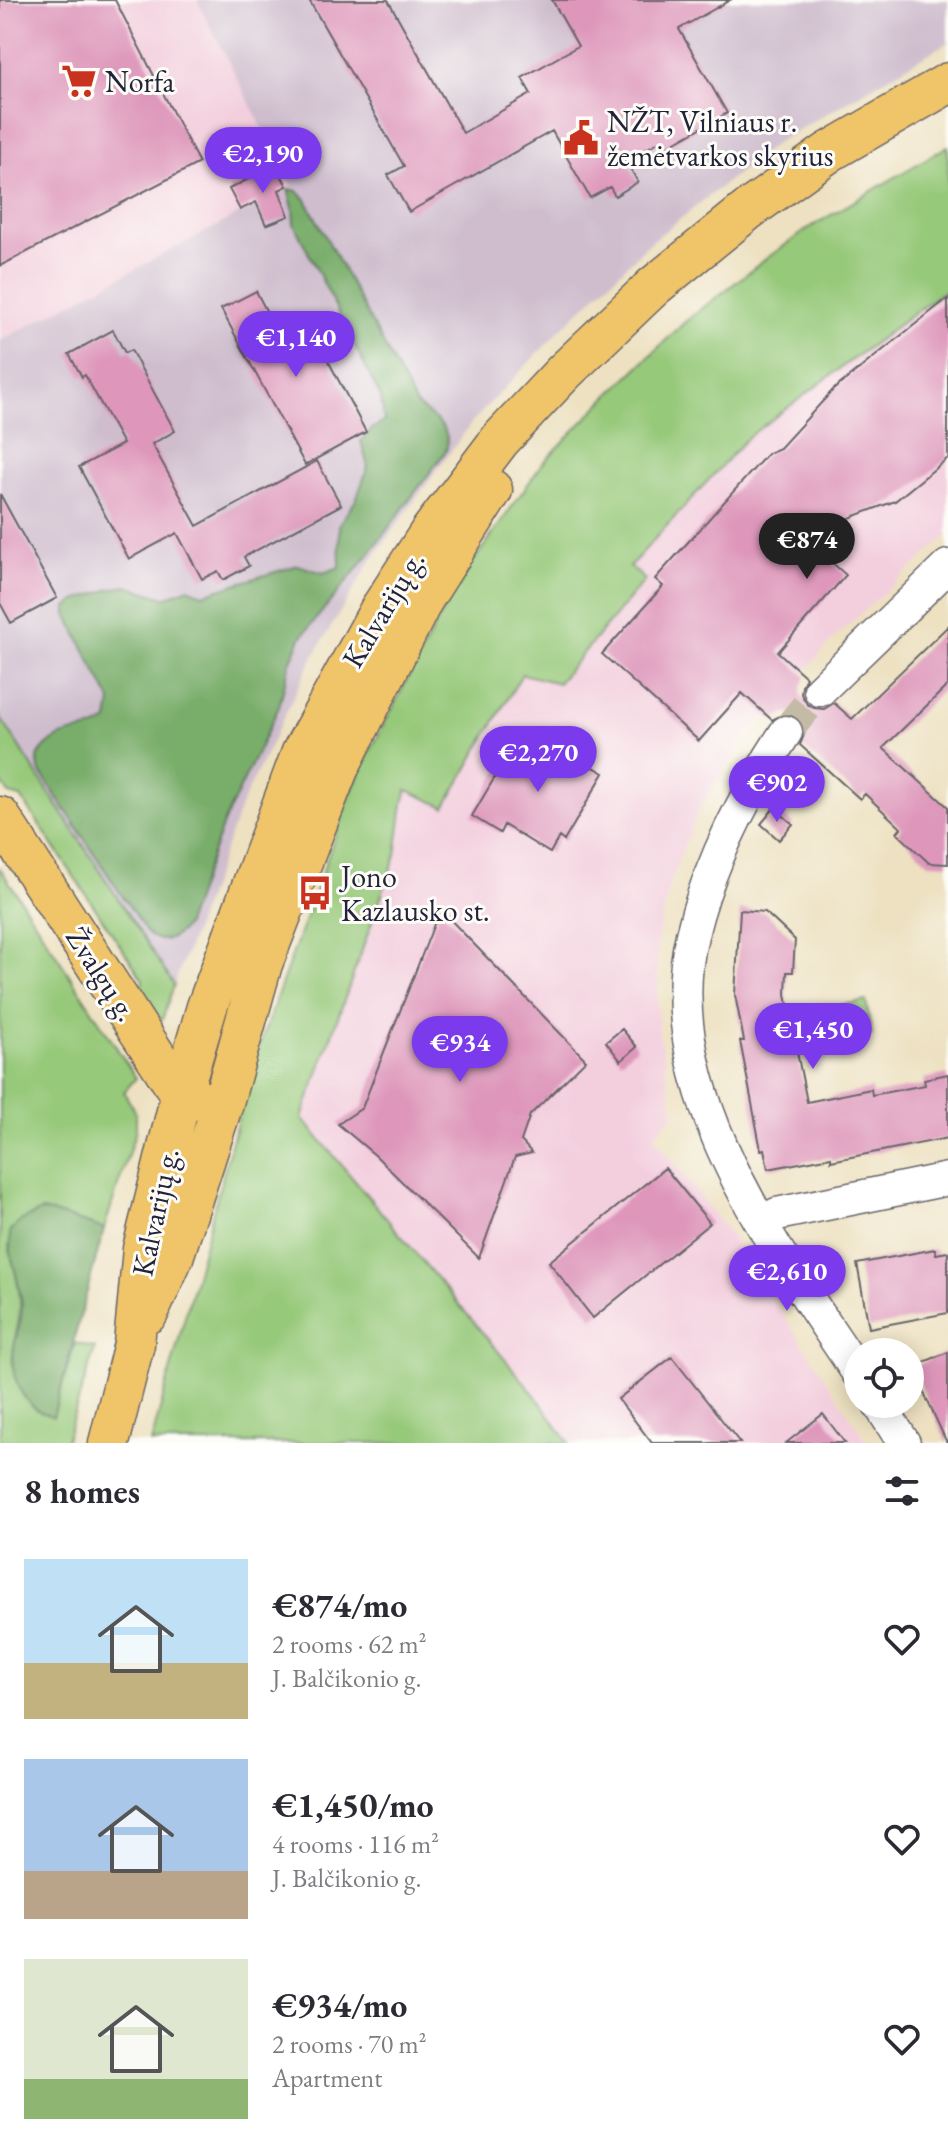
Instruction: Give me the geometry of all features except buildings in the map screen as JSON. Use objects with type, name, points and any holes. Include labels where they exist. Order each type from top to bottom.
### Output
[{"type":"main road","name":"Kalvarijų g.","points":[[109,1443],[134,1344],[143,1249],[181,1095],[207,1007],[302,752],[381,608],[431,531],[500,440],[563,373],[653,287],[748,210],[829,152],[948,83]]},
{"type":"main road","name":"Kalvarijų g.","points":[[134,1344],[173,1257],[222,1106],[262,964],[338,769],[423,599],[480,505],[570,397],[649,321],[736,248],[796,204],[948,113]]},
{"type":"main road","points":[[302,752],[338,769]]},
{"type":"main road","name":"Žvalgų g.","points":[[0,817],[181,1095]]},
{"type":"main road","points":[[181,1095],[222,1106]]},
{"type":"street","points":[[820,690],[948,566]]},
{"type":"street","points":[[786,732],[755,781],[715,866],[691,937],[686,1000],[703,1099],[715,1135],[739,1185],[844,1351]]},
{"type":"street","points":[[762,1223],[777,1214],[948,1179]]},
{"type":"street","points":[[888,1418],[904,1443]]},
{"type":"shaded area","points":[[0,0],[197,0],[292,186],[0,341]]},
{"type":"shaded area","points":[[197,0],[948,0],[948,42],[776,143],[651,242],[561,329],[473,421],[372,559],[313,657],[243,801],[174,985],[0,717],[0,341],[292,186]]},
{"type":"shaded area","points":[[945,291],[948,296],[948,535],[834,638],[745,739],[700,806],[670,882],[657,940],[658,1027],[674,1114],[653,1136],[730,1235],[844,1407],[844,1418],[851,1418],[868,1443],[569,1443],[535,1395],[302,1119],[396,855],[403,803],[408,789],[445,806],[523,674],[644,579],[629,566],[747,438]]},
{"type":"green space","points":[[948,146],[948,296],[944,291],[747,438],[630,566],[645,580],[558,683],[522,674],[445,807],[407,790],[396,855],[302,1118],[535,1395],[569,1443],[151,1443],[253,1063],[349,798],[456,586],[543,463],[686,321],[809,228]]},
{"type":"green space","points":[[288,189],[297,191],[305,198],[416,405],[444,429],[447,435],[446,451],[366,558],[302,636],[290,662],[279,707],[223,824],[185,927],[176,936],[162,940],[146,932],[39,770],[37,757],[46,746],[63,735],[108,721],[111,701],[67,615],[67,607],[78,600],[127,586],[165,598],[188,588],[203,594],[298,565],[323,573],[340,567],[339,524],[356,500],[368,467],[361,441],[384,421],[381,398],[294,224]]},
{"type":"green space","points":[[0,717],[174,985],[162,1020],[139,994],[143,980],[21,797],[9,794],[0,780]]},
{"type":"green space","points":[[0,868],[136,1078],[124,1092],[136,1114],[136,1130],[104,1229],[51,1212],[9,1246],[20,1304],[14,1341],[53,1416],[75,1343],[95,1348],[65,1443],[0,1443]]},
{"type":"green space","points":[[866,1001],[872,1035],[850,1039],[852,1053],[838,1056],[830,1007]]},
{"type":"green space","points":[[41,1211],[104,1229],[53,1416],[43,1413],[28,1401],[17,1384],[13,1364],[22,1305],[10,1231],[22,1220]]},
{"type":"tunnel","points":[[786,732],[820,690]]},
{"type":"place","name":"Norfa","points":[[79,81]]},
{"type":"place","name":"NŽT, Vilniaus r. žemėtvarkos skyrius","points":[[581,138]]},
{"type":"place","name":"Jono Kazlausko st.","points":[[315,893]]}]
